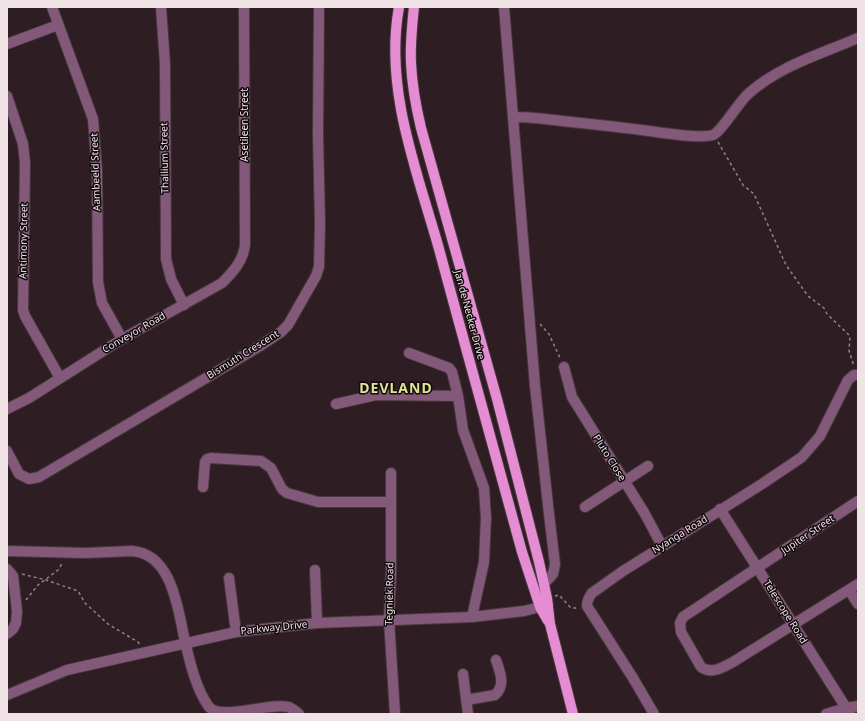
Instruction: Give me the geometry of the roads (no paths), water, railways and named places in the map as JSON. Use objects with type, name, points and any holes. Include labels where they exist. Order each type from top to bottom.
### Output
[{"type":"main road","name":"Jan de Necker Drive","points":[[399,7],[396,22],[395,47],[397,83],[408,142],[429,212],[522,552],[545,603]]},
{"type":"main road","name":"Jan de Necker Drive","points":[[414,7],[411,65],[416,106],[496,399],[544,584],[545,603],[573,714]]},
{"type":"street","name":"Aambeeld Street","points":[[52,7],[93,119],[97,171],[98,282],[102,303],[122,339]]},
{"type":"street","name":"Thallium Street","points":[[161,7],[165,64],[166,259],[171,279],[184,305]]},
{"type":"street","name":"Asetileen Street","points":[[244,7],[245,244]]},
{"type":"street","name":"Bismuth Crescent","points":[[7,451],[20,474],[29,479],[38,477],[260,346],[281,332],[288,325],[316,276],[319,267],[319,7]]},
{"type":"street","points":[[504,7],[530,315],[555,564],[553,574],[544,584]]},
{"type":"street","points":[[7,44],[58,25]]},
{"type":"street","points":[[514,117],[598,124],[673,134],[706,136],[715,134],[748,93],[767,80],[790,66],[858,38]]},
{"type":"street","name":"Antimony Street","points":[[7,96],[23,144],[25,163],[25,316],[60,378]]},
{"type":"street","name":"Conveyor Road","points":[[7,409],[29,398],[122,339],[222,283],[233,272],[238,264],[245,244]]},
{"type":"street","points":[[409,352],[449,368],[452,372],[458,396],[463,430],[484,488],[486,518],[484,562],[472,617]]},
{"type":"street","name":"Pluto Close","points":[[564,367],[572,397],[645,514],[662,546]]},
{"type":"street","name":"Nyanga Road","points":[[654,714],[634,678],[587,606],[588,600],[592,593],[662,546],[762,484],[802,457],[812,447],[823,430],[848,380],[854,375],[858,375]]},
{"type":"street","points":[[336,404],[376,395],[458,396]]},
{"type":"street","points":[[204,487],[205,462],[208,459],[260,461],[270,468],[282,489],[287,493],[318,502],[390,502]]},
{"type":"street","points":[[585,507],[648,466]]},
{"type":"street","name":"Tegniek Road","points":[[391,474],[390,620],[395,714]]},
{"type":"street","name":"Jupiter Street","points":[[858,501],[681,619],[679,627],[696,661],[704,669],[719,669],[733,662],[858,584]]},
{"type":"street","name":"Telescope Road","points":[[720,509],[848,711]]},
{"type":"street","points":[[7,551],[71,553],[138,552],[154,561],[170,582],[185,643],[202,696],[211,708],[220,713],[228,713],[279,707],[290,708],[299,714]]},
{"type":"street","points":[[7,634],[13,629],[16,623],[17,611],[13,576],[9,570]]},
{"type":"street","points":[[315,570],[317,623]]},
{"type":"street","points":[[229,578],[236,632]]},
{"type":"street","points":[[849,590],[858,604]]},
{"type":"street","name":"Parkway Drive","points":[[7,695],[67,670],[236,632],[317,623],[472,617],[524,611],[545,603]]},
{"type":"street","points":[[466,700],[495,695],[498,693],[502,680],[496,660]]},
{"type":"street","points":[[463,674],[468,714]]},
{"type":"street","points":[[826,714],[848,711],[858,706]]},
{"type":"district","name":"DEVLAND","points":[[396,389]]}]
